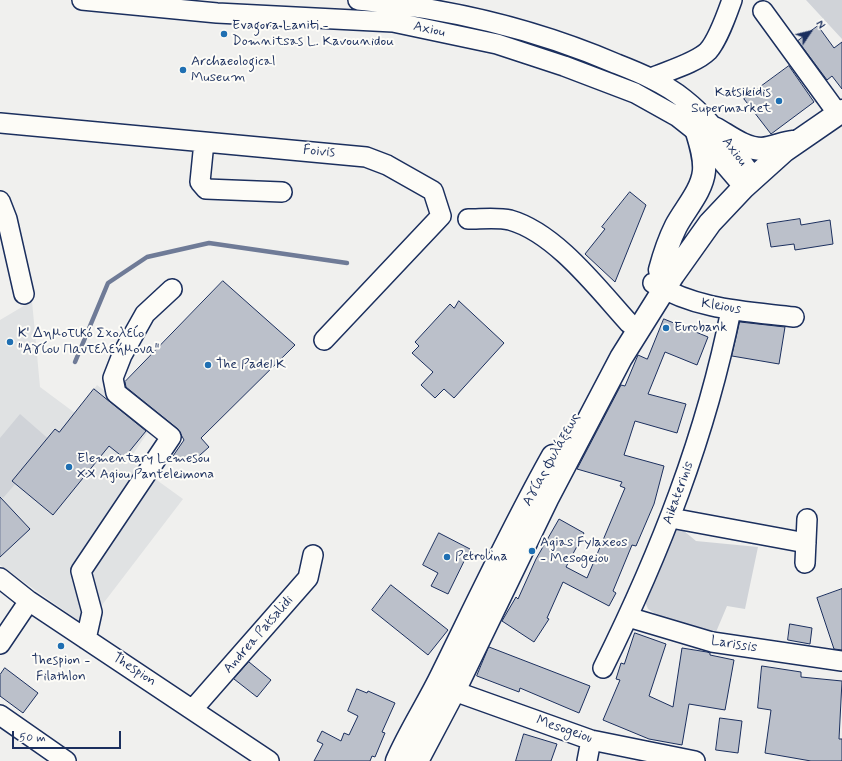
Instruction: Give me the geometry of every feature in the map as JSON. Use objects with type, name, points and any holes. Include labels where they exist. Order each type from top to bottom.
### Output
[{"type":"main road","points":[[745,178],[840,112]]},
{"type":"main road","points":[[659,281],[666,248],[704,173],[703,153],[707,130],[752,148],[762,148],[797,142]]},
{"type":"main road","name":"Αγίας Φυλάξεως","points":[[417,761],[446,687],[533,492],[629,323],[659,281],[702,213],[745,178]]},
{"type":"main road","name":"Αγίας Φυλάξεως","points":[[397,761],[420,714],[446,687],[621,358],[659,281]]},
{"type":"street","name":"Axiou","points":[[82,0],[217,13],[393,22],[497,44],[564,66],[635,93],[678,117],[707,130]]},
{"type":"street","name":"Axiou","points":[[358,0],[408,4],[511,26],[579,48],[651,78],[683,98],[745,178]]},
{"type":"street","points":[[651,78],[693,60],[708,51],[723,24],[732,0]]},
{"type":"street","points":[[763,11],[840,112]]},
{"type":"street","name":"Foivis","points":[[0,123],[366,157],[387,165],[433,191],[441,216],[324,340]]},
{"type":"street","points":[[204,142],[200,182],[206,189],[282,192]]},
{"type":"street","points":[[0,201],[3,221],[24,294]]},
{"type":"street","points":[[468,219],[510,220],[550,241],[571,260],[629,323]]},
{"type":"street","name":"Kleious","points":[[659,281],[694,303],[731,310],[794,317]]},
{"type":"street","points":[[86,639],[92,612],[81,571],[171,436],[116,393],[113,378],[122,354],[145,314],[172,288]]},
{"type":"street","name":"Aikaterinis","points":[[603,668],[628,617],[671,518],[689,468],[723,350],[731,310]]},
{"type":"street","points":[[671,518],[806,543]]},
{"type":"street","points":[[805,563],[807,519]]},
{"type":"street","name":"Andrea Patsalidi","points":[[193,709],[308,578],[314,555]]},
{"type":"street","name":"Thespion","points":[[0,578],[29,601],[193,709],[242,754],[269,761]]},
{"type":"street","points":[[0,644],[29,601]]},
{"type":"street","name":"Larissis","points":[[628,617],[712,642],[842,661]]},
{"type":"street","name":"Mesogeiou","points":[[446,687],[591,740],[695,761]]},
{"type":"street","points":[[0,715],[66,761]]},
{"type":"street","points":[[587,761],[591,740]]},
{"type":"shaded area","points":[[806,0],[842,0],[842,39]]},
{"type":"shaded area","name":"Elementary Lemesou XX Agiou Panteleimona","points":[[32,301],[40,387],[75,413],[97,385],[152,426],[129,460],[183,499],[86,626],[0,565],[0,320]]},
{"type":"shaded area","points":[[20,414],[52,442],[3,498],[0,496],[0,438]]},
{"type":"shaded area","points":[[676,530],[684,531],[696,541],[758,547],[745,609],[727,606],[716,632],[660,617],[648,609],[644,599]]},
{"type":"building","points":[[818,26],[834,48],[842,42],[842,89],[832,76],[827,80],[798,41]]},
{"type":"building","name":"Katsikidis Supermarket","points":[[789,66],[814,102],[771,134],[744,99]]},
{"type":"building","points":[[630,192],[646,205],[615,282],[585,254],[605,229],[602,227]]},
{"type":"building","points":[[800,219],[801,225],[830,220],[833,244],[795,250],[794,244],[771,247],[767,224]]},
{"type":"building","name":"The Padel K","points":[[223,281],[295,345],[201,438],[209,447],[191,463],[173,456],[184,440],[178,429],[126,387],[125,382]]},
{"type":"building","points":[[459,301],[504,343],[454,398],[444,389],[435,398],[421,385],[433,372],[412,353],[419,346],[415,342],[450,304],[454,308]]},
{"type":"building","points":[[664,319],[708,337],[697,365],[665,352],[648,394],[686,404],[677,433],[635,421],[624,455],[664,466],[654,504],[636,546],[632,545],[613,591],[616,593],[609,606],[563,582],[547,618],[549,619],[534,642],[502,621],[516,597],[518,599],[536,559],[559,519],[584,533],[566,567],[587,578],[625,488],[620,486],[622,482],[577,469],[621,385],[625,386],[638,355],[647,359]]},
{"type":"building","points":[[740,322],[785,327],[779,364],[732,356]]},
{"type":"building","points":[[94,389],[146,431],[124,458],[109,446],[53,515],[12,481],[55,429],[59,432]]},
{"type":"building","points":[[0,497],[30,529],[0,557]]},
{"type":"building","name":"Petrolina","points":[[439,533],[470,549],[448,594],[431,586],[438,573],[423,565]]},
{"type":"building","points":[[391,585],[448,630],[428,655],[372,610]]},
{"type":"building","points":[[842,589],[842,650],[834,649],[817,598]]},
{"type":"building","points":[[790,624],[812,628],[810,644],[788,640]]},
{"type":"building","points":[[635,633],[666,644],[649,696],[673,707],[682,648],[707,652],[710,653],[710,655],[734,660],[725,710],[689,704],[682,745],[649,739],[603,720],[620,680],[616,679],[621,663],[624,664]]},
{"type":"building","points":[[489,647],[590,686],[579,713],[520,688],[519,692],[477,676]]},
{"type":"building","points":[[249,662],[271,680],[257,697],[234,679]]},
{"type":"building","points":[[762,666],[801,672],[801,677],[842,681],[839,739],[842,739],[842,761],[811,761],[765,753],[771,710],[758,708]]},
{"type":"building","points":[[5,668],[38,693],[23,713],[0,696],[0,675]]},
{"type":"building","points":[[357,689],[367,693],[368,691],[395,703],[382,732],[385,733],[375,757],[372,756],[370,761],[314,761],[323,744],[317,741],[322,731],[341,741],[344,733],[349,735],[358,716],[348,711]]},
{"type":"building","points":[[720,718],[742,721],[738,753],[716,750]]},
{"type":"building","points":[[524,734],[557,744],[551,761],[516,761]]},
{"type":"waterway","points":[[75,362],[108,283],[147,257],[209,243],[347,263]]},
{"type":"place","name":"Evagora Laniti - Domnitsas L. Kavounidou","points":[[224,34]]},
{"type":"place","name":"Archaeological Museum","points":[[183,70]]},
{"type":"place","name":"Katsikidis Supermarket","points":[[779,101]]},
{"type":"place","name":"Eurobank","points":[[666,328]]},
{"type":"place","name":"Κ' Δημοτικό Σχολείο \"Αγίου Παντελεήμονα\"","points":[[10,342]]},
{"type":"place","name":"The Padel K","points":[[208,365]]},
{"type":"place","name":"Elementary Lemesou XX Agiou Panteleimona","points":[[69,467]]},
{"type":"place","name":"Agias Fylaxeos - Mesogeiou","points":[[532,551]]},
{"type":"place","name":"Petrolina","points":[[447,557]]},
{"type":"place","name":"Thespion - Filathlon","points":[[61,646]]}]
